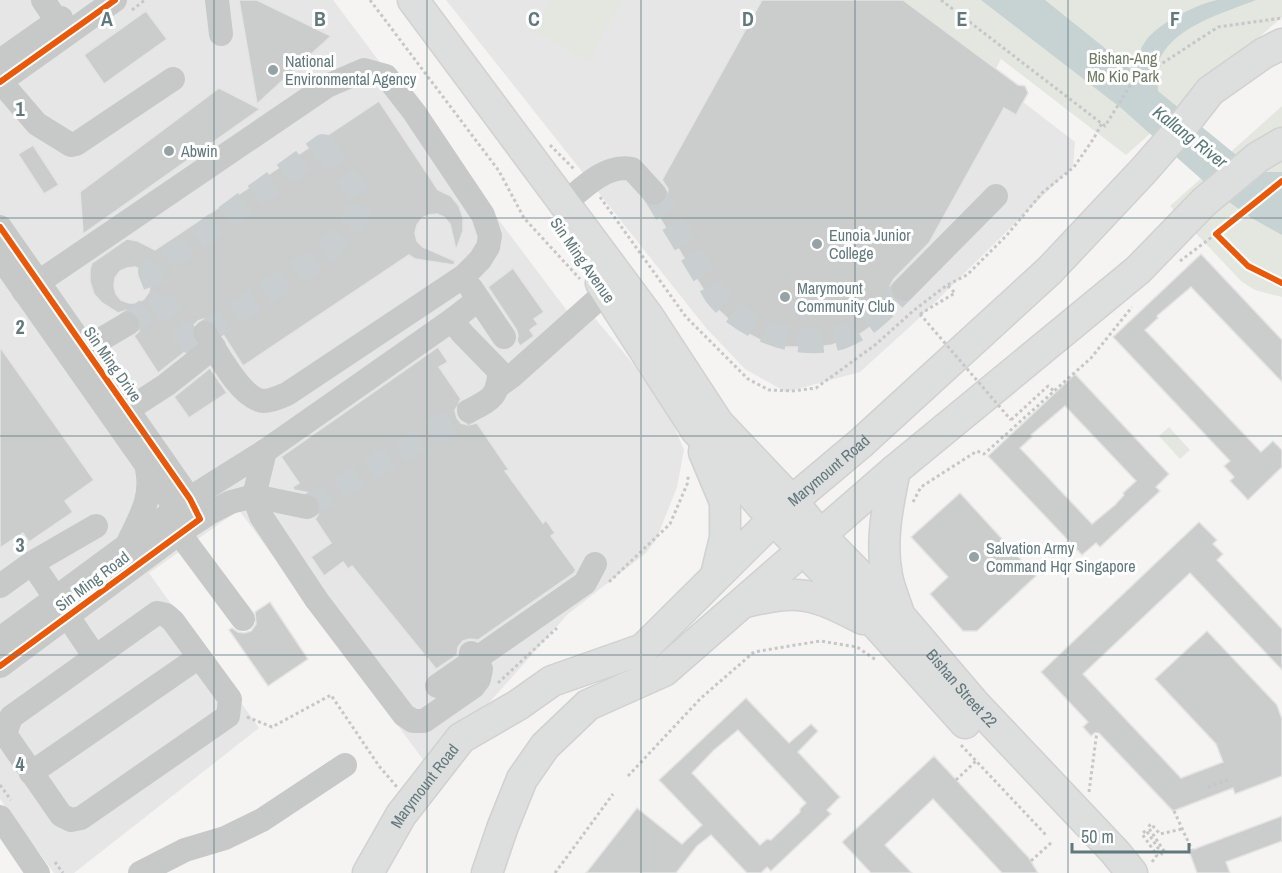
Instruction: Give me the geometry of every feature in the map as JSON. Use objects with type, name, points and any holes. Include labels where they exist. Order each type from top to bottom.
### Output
[{"type":"main road","name":"Sin Ming Avenue","points":[[393,0],[696,430],[782,510]]},
{"type":"main road","name":"Sin Ming Avenue","points":[[413,0],[648,316],[718,423],[782,510]]},
{"type":"main road","name":"Marymount Road","points":[[368,873],[401,815],[461,738],[518,705],[552,681],[643,649],[782,510],[861,443],[1050,270],[1144,170],[1210,91],[1264,53],[1282,44]]},
{"type":"main road","points":[[487,873],[522,779],[544,746],[588,705],[664,671],[895,470],[1138,270],[1204,202],[1270,150]]},
{"type":"main road","points":[[696,430],[724,502],[725,538],[716,576]]},
{"type":"main road","points":[[745,602],[775,596],[805,596],[888,620],[885,542],[889,495],[895,470]]},
{"type":"main road","name":"Bishan Street 22","points":[[782,510],[888,620],[974,703],[1107,843],[1142,868]]},
{"type":"main road","name":"Bishan Street 22","points":[[888,620],[933,689],[1109,873]]},
{"type":"street","points":[[43,0],[62,28]]},
{"type":"street","points":[[88,0],[62,28],[0,82],[37,124],[71,145],[76,144],[173,79]]},
{"type":"street","points":[[0,61],[116,0]]},
{"type":"street","points":[[217,0],[221,34]]},
{"type":"street","points":[[31,287],[327,86],[364,70],[386,76],[414,112],[453,187],[483,215],[490,236],[485,254],[472,269],[278,398],[264,401],[245,392],[209,340],[166,385],[121,414]]},
{"type":"street","points":[[564,204],[607,171],[617,168],[632,169],[654,193]]},
{"type":"street","points":[[904,289],[996,196]]},
{"type":"street","name":"Sin Ming Drive","points":[[0,227],[31,287],[121,414],[186,518]]},
{"type":"street","name":"Sin Ming Drive","points":[[0,257],[31,287]]},
{"type":"street","points":[[464,276],[504,337]]},
{"type":"street","points":[[469,411],[489,400],[498,387],[602,295]]},
{"type":"street","points":[[186,518],[265,451],[478,300]]},
{"type":"street","points":[[452,320],[497,369],[498,387]]},
{"type":"street","points":[[79,353],[127,324]]},
{"type":"street","name":"Sin Ming Drive","points":[[121,414],[147,469],[186,518]]},
{"type":"street","points":[[265,451],[254,496],[261,516],[316,599],[404,715],[413,721],[424,721],[473,687],[481,669],[471,653]]},
{"type":"street","points":[[126,547],[148,497],[150,483],[147,469]]},
{"type":"street","points":[[186,518],[254,496],[307,507]]},
{"type":"street","points":[[186,518],[243,620]]},
{"type":"street","name":"Sin Ming Road","points":[[0,666],[126,547],[186,518]]},
{"type":"street","name":"Sin Ming Road","points":[[0,639],[61,608],[186,518]]},
{"type":"street","points":[[0,586],[32,563],[96,526]]},
{"type":"street","points":[[32,563],[94,657]]},
{"type":"street","points":[[437,686],[585,583],[595,564]]},
{"type":"street","points":[[157,613],[166,615],[173,621],[230,699],[228,716],[81,818],[71,820],[61,815],[4,734],[10,717],[94,657],[157,613]]},
{"type":"street","points":[[31,773],[199,657]]},
{"type":"street","points":[[140,873],[185,850],[225,838],[262,820],[345,765]]},
{"type":"street","points":[[0,817],[38,873]]},
{"type":"path","points":[[370,0],[499,171],[524,218],[602,295]]},
{"type":"path","points":[[941,0],[1105,126],[1132,83],[1221,25],[1282,18]]},
{"type":"path","points":[[769,390],[792,391],[816,388],[874,345],[947,285],[967,274],[1007,235],[1042,193],[1074,167],[1102,123]]},
{"type":"path","points":[[1179,261],[1219,235]]},
{"type":"path","points":[[947,285],[955,293],[920,314],[1011,420],[1048,386],[1054,391]]},
{"type":"path","points":[[909,508],[921,487],[978,452],[984,454],[1091,358],[1137,301]]},
{"type":"path","points":[[628,776],[701,698],[754,652],[820,641],[857,647],[876,660]]},
{"type":"path","points":[[229,708],[272,727],[331,696],[379,766],[402,793]]},
{"type":"path","points":[[1081,786],[1089,794],[1097,731]]},
{"type":"path","points":[[954,737],[1059,849]]},
{"type":"path","points":[[956,780],[976,761]]},
{"type":"path","points":[[1208,787],[1230,779]]},
{"type":"path","points":[[555,873],[613,794]]},
{"type":"path","points":[[1174,811],[1192,850]]},
{"type":"path","points":[[1142,868],[1157,855],[1142,834],[1146,831],[1162,854],[1164,851],[1148,827],[1151,824],[1160,834],[1182,829]]},
{"type":"path","points":[[1031,861],[1052,842]]},
{"type":"shaded area","points":[[0,0],[333,0],[574,320],[593,316],[664,401],[684,450],[677,487],[656,540],[646,553],[568,614],[430,769],[239,510],[149,573],[259,728],[74,873],[54,873],[0,799]]},
{"type":"shaded area","name":"Eunoia Junior College","points":[[446,0],[891,0],[1075,142],[1073,166],[915,322],[860,372],[786,392],[745,369],[706,328]]},
{"type":"green space","points":[[551,0],[622,0],[588,61],[534,30]]},
{"type":"green space","name":"Bishan-Ang Mo Kio Park","points":[[798,0],[1282,0],[1282,17],[1126,155],[1001,59],[876,299]]},
{"type":"green space","points":[[1282,106],[1282,297],[1255,290],[1242,282],[1170,206]]},
{"type":"green space","points":[[1169,427],[1190,450],[1180,459],[1159,436]]},
{"type":"water","name":"Kallang River","points":[[981,0],[1045,0],[1136,73],[1143,45],[1150,35],[1167,22],[1189,10],[1218,0],[1256,0],[1216,15],[1178,37],[1160,58],[1157,70],[1158,91],[1257,172],[1282,172],[1282,235],[1250,217],[1218,194],[1121,108]]},
{"type":"building","name":"National Environmental Agency","points":[[239,0],[257,0],[331,36],[257,104]]},
{"type":"building","points":[[762,0],[903,0],[1018,85],[1025,86],[1028,93],[1016,115],[1004,108],[929,243],[894,279],[890,292],[897,301],[873,325],[860,334],[832,345],[786,347],[762,341],[739,329],[712,304],[653,207],[663,204],[667,198],[668,189],[662,180]]},
{"type":"building","points":[[146,11],[167,39],[104,84],[84,55]]},
{"type":"building","name":"Abwin","points":[[219,88],[260,109],[83,234],[80,192]]},
{"type":"building","points":[[379,101],[438,190],[451,196],[459,206],[463,218],[463,231],[456,250],[450,224],[444,217],[437,214],[422,218],[415,233],[417,241],[423,247],[455,261],[454,265],[415,259],[409,255],[243,366],[217,325],[211,320],[204,319],[193,326],[191,333],[195,344],[158,373],[134,336],[141,324],[139,316],[127,310],[118,313],[102,303],[94,294],[90,282],[92,263],[127,239],[138,241],[155,250]],"holes":[[[135,267],[143,271],[150,284],[149,292],[144,299],[137,303],[121,300],[114,286],[115,278],[120,271]]]},
{"type":"building","points":[[33,145],[59,185],[44,194],[18,154]]},
{"type":"building","points":[[1201,254],[1282,340],[1282,382],[1191,287],[1157,316],[1158,318],[1145,330],[1261,452],[1273,441],[1282,450],[1282,467],[1248,500],[1230,481],[1234,477],[1224,466],[1230,461],[1113,337]]},
{"type":"building","points":[[513,268],[544,312],[534,319],[538,324],[530,330],[534,336],[520,346],[516,329],[488,287]]},
{"type":"building","points":[[0,347],[94,480],[65,501],[73,512],[29,542],[23,533],[0,548]]},
{"type":"building","points":[[438,347],[448,362],[439,367],[461,399],[455,410],[457,418],[461,423],[468,425],[477,423],[509,470],[505,471],[543,523],[546,520],[555,533],[551,536],[576,570],[478,640],[463,641],[458,647],[457,655],[436,669],[352,566],[348,569],[343,562],[324,576],[311,557],[331,543],[315,519],[321,510],[320,502],[310,493],[294,490],[293,487],[299,483],[281,457]]},
{"type":"building","points":[[210,368],[227,393],[189,418],[174,397]]},
{"type":"building","points":[[1075,374],[1169,474],[1156,487],[1160,491],[1100,547],[1096,543],[1082,555],[988,456]],"holes":[[[1065,406],[1136,481],[1123,493],[1124,495],[1115,505],[1092,524],[1020,448],[1032,437],[1031,435]]]},
{"type":"building","name":"Salvation Army Command Hqr Singapore","points":[[960,493],[1036,576],[977,631],[963,631],[930,594],[948,577],[911,537]]},
{"type":"building","points":[[1199,522],[1217,540],[1213,544],[1223,554],[1217,560],[1282,629],[1282,670],[1190,573],[1083,674],[1181,778],[1223,762],[1216,744],[1155,679],[1207,631],[1277,705],[1282,719],[1282,776],[1235,794],[1233,788],[1173,811],[1097,731],[1091,736],[1083,727],[1088,722],[1041,672]]},
{"type":"building","points":[[270,602],[308,659],[268,686],[229,630],[232,628],[244,633],[251,631],[256,624],[255,612]]},
{"type":"building","points":[[746,698],[789,743],[811,724],[818,731],[798,752],[840,797],[827,810],[831,814],[771,871],[767,867],[761,873],[747,873],[711,835],[697,846],[676,873],[586,873],[637,808],[682,844],[702,825],[659,780]],"holes":[[[738,730],[806,803],[800,812],[771,840],[767,839],[760,845],[692,773]]]},
{"type":"building","points":[[934,756],[1029,858],[1038,873],[1002,873],[933,799],[885,845],[912,873],[871,873],[842,842]]},
{"type":"building","points":[[1282,816],[1282,841],[1226,862],[1230,873],[1197,873],[1189,851]]},
{"type":"tunnel","points":[[323,146],[360,195],[356,219],[326,253],[191,342],[161,300],[150,272],[323,146]]},
{"type":"tunnel","points":[[654,193],[716,295],[741,318],[773,334],[808,341],[826,341],[842,337],[868,323],[904,289]]},
{"type":"tunnel","points":[[127,324],[161,300]]},
{"type":"tunnel","points":[[307,507],[469,411]]},
{"type":"cycle path","points":[[0,82],[115,0]]},
{"type":"cycle path","points":[[1282,181],[1216,234],[1248,266],[1282,283]]},
{"type":"cycle path","points":[[0,227],[190,499],[200,519],[0,666]]},
{"type":"place","name":"National Environmental Agency","points":[[273,70]]},
{"type":"place","name":"Abwin","points":[[169,151]]},
{"type":"place","name":"Eunoia Junior College","points":[[817,244]]},
{"type":"place","name":"Marymount Community Club","points":[[785,297]]},
{"type":"place","name":"Salvation Army Command Hqr Singapore","points":[[974,557]]}]
